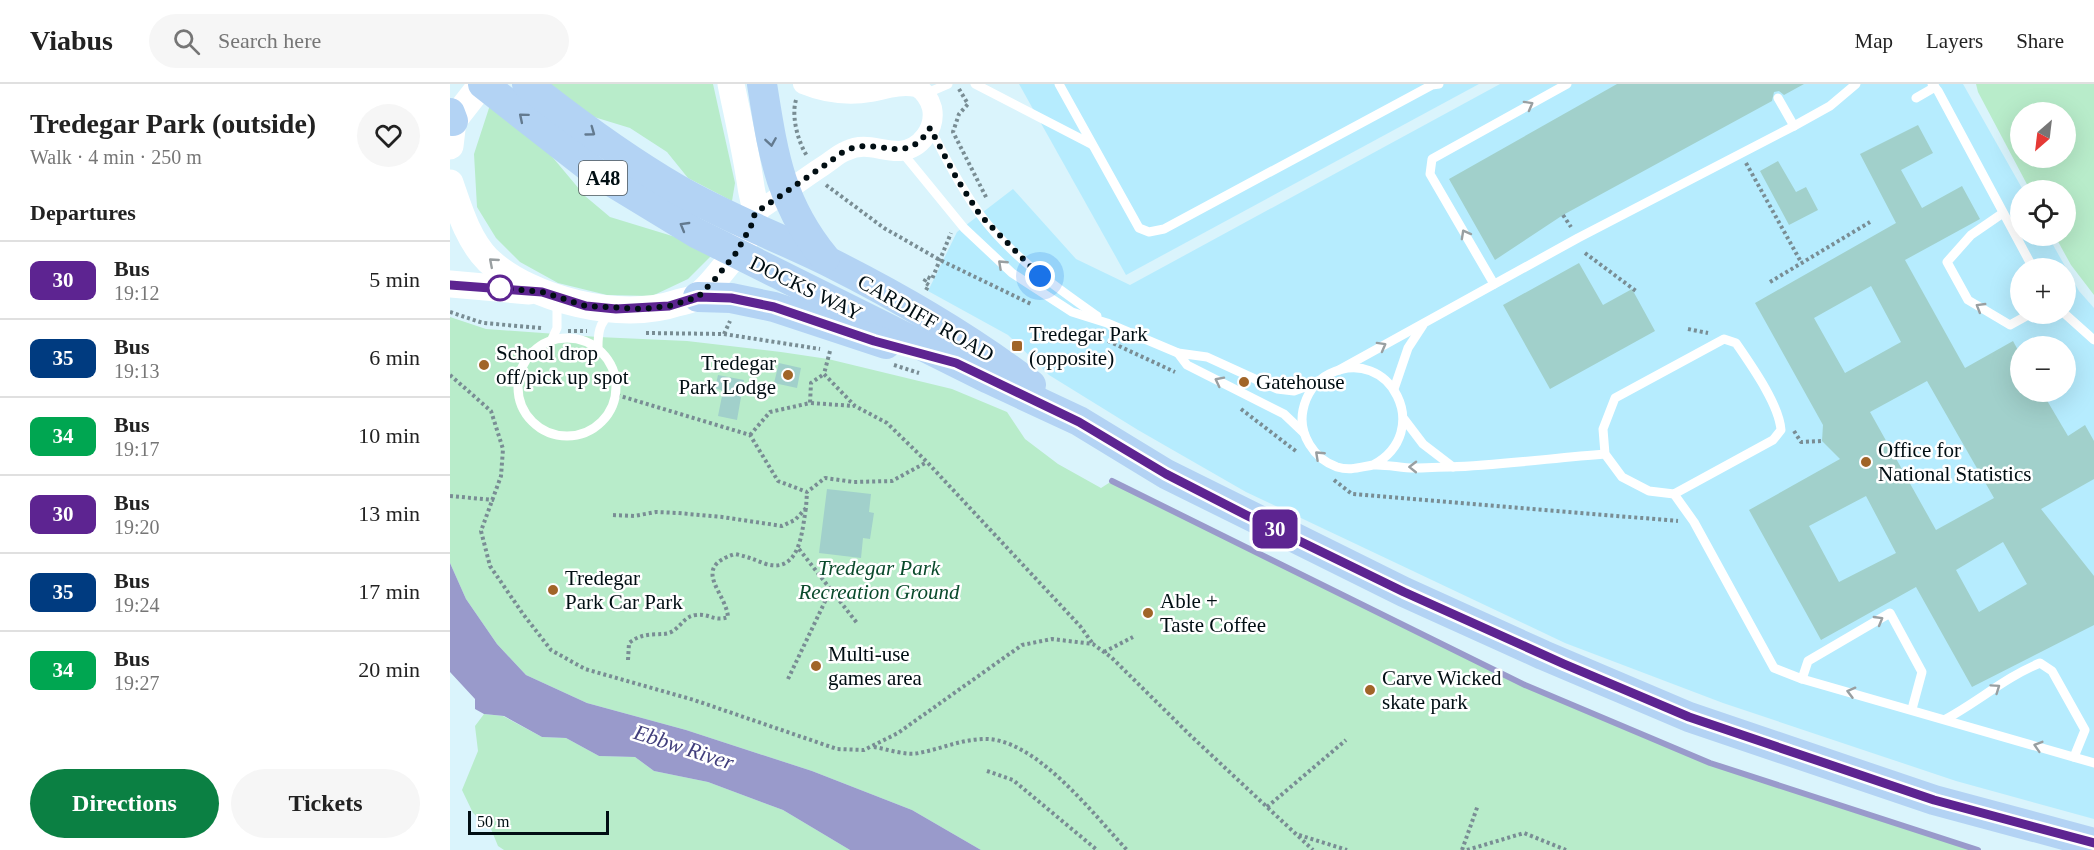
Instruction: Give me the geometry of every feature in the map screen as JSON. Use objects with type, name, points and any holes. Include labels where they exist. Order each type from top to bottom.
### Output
[{"type":"main road","points":[[451,127],[483,84]]},
{"type":"main road","name":"DOCKS WAY","points":[[483,84],[594,171],[629,194],[736,253],[956,363]]},
{"type":"main road","name":"DOCKS WAY","points":[[527,84],[601,140],[678,189],[753,220],[829,262]]},
{"type":"main road","points":[[450,183],[464,223],[487,259],[509,275],[549,295],[586,306],[616,309],[669,306],[698,297],[736,253],[753,220],[748,165],[730,84]]},
{"type":"main road","name":"A48","points":[[762,84],[774,160],[785,193],[809,238],[829,262]]},
{"type":"main road","name":"CARDIFF ROAD","points":[[829,262],[915,309],[1000,361],[1079,422]]},
{"type":"main road","points":[[450,285],[549,295]]},
{"type":"main road","name":"A48","points":[[698,297],[731,298],[774,307],[874,341],[956,363]]},
{"type":"main road","name":"CARDIFF ROAD","points":[[956,363],[1079,422],[1166,474],[1383,582],[1543,655],[1689,717],[1934,800],[2094,843]]},
{"type":"street","points":[[753,220],[785,193],[847,150],[872,145],[901,151],[914,147],[924,139],[930,128],[933,112],[926,94],[917,87],[902,85],[851,94],[801,89]]},
{"type":"lane","points":[[926,94],[948,84]]},
{"type":"lane","points":[[975,84],[1091,144]]},
{"type":"lane","points":[[1059,84],[1140,228],[1149,232],[1164,229],[1434,84]]},
{"type":"lane","points":[[1494,284],[1430,174],[1432,159],[1567,84]]},
{"type":"lane","points":[[901,151],[958,223],[1012,273],[1072,312],[1107,323],[1178,353],[1207,357],[1277,389],[1294,391],[1316,383],[1494,284],[1794,126],[1830,106],[1856,84]]},
{"type":"lane","points":[[1916,98],[1933,86],[2028,258]]},
{"type":"lane","points":[[1778,98],[1794,126]]},
{"type":"lane","points":[[930,128],[957,179],[980,215],[1040,276],[1107,323]]},
{"type":"lane","points":[[2003,213],[1971,235],[1947,262],[1968,300],[2012,324]]},
{"type":"lane","points":[[549,295],[557,330],[552,339]]},
{"type":"lane","points":[[598,347],[598,332],[604,319],[616,309]]},
{"type":"lane","points":[[1394,388],[1408,348],[1424,322]]},
{"type":"lane","points":[[2076,324],[2094,340]]},
{"type":"lane","points":[[569,337],[582,339],[598,347],[615,370],[617,395],[611,411],[598,426],[574,436],[548,433],[533,424],[522,407],[518,379],[524,362],[531,353],[552,339],[569,337]]},
{"type":"lane","points":[[1724,339],[1736,343],[1780,418],[1781,430],[1773,440],[1674,494],[1649,491],[1622,477],[1605,454],[1603,429],[1615,398],[1724,339]]},
{"type":"lane","points":[[1178,353],[1187,365],[1284,414],[1304,433],[1314,452],[1328,463],[1353,470],[1373,465],[1414,468],[1453,467],[1605,454]]},
{"type":"lane","points":[[1339,370],[1354,368],[1371,371],[1394,388],[1402,409],[1404,419],[1399,440],[1390,453],[1373,465]]},
{"type":"lane","points":[[1304,433],[1303,408],[1316,383]]},
{"type":"lane","points":[[1404,419],[1423,444],[1453,467]]},
{"type":"lane","points":[[1674,494],[1694,522],[1774,668],[1802,679],[2094,763]]},
{"type":"lane","points":[[1802,679],[1808,661],[1890,614],[1922,672],[1912,709]]},
{"type":"lane","points":[[1946,719],[1971,705],[2018,672],[2040,663],[2052,671],[2085,730],[2074,757]]},
{"type":"path","points":[[801,89],[795,104],[795,118],[802,148],[829,188],[884,228],[940,260],[932,279],[927,277],[924,282],[929,285],[923,295]]},
{"type":"path","points":[[1741,154],[1802,262]]},
{"type":"path","points":[[1770,282],[1870,222]]},
{"type":"path","points":[[1585,253],[1636,291]]},
{"type":"path","points":[[450,312],[483,323],[598,332]]},
{"type":"path","points":[[644,333],[724,334],[842,354]]},
{"type":"path","points":[[810,403],[811,383],[824,374],[830,351]]},
{"type":"path","points":[[888,364],[922,374]]},
{"type":"path","points":[[824,374],[855,406],[887,423],[927,462],[1080,626],[1093,644],[1313,850]]},
{"type":"path","points":[[450,375],[491,411],[503,449],[501,476],[481,531],[490,566],[522,614],[551,650],[585,669],[694,700],[837,748],[864,750],[898,733],[1022,645],[1052,639],[1093,644]]},
{"type":"path","points":[[617,395],[750,435],[778,481],[807,492]]},
{"type":"path","points":[[750,435],[770,412],[810,403],[855,406]]},
{"type":"path","points":[[628,660],[629,643],[638,636],[672,632],[687,618],[698,615],[719,621],[728,617],[727,607],[712,582],[713,571],[725,557],[735,554],[768,564],[781,564],[800,549],[807,492],[825,478],[854,482],[892,481],[927,462]]},
{"type":"path","points":[[450,496],[494,500]]},
{"type":"path","points":[[614,515],[634,516],[656,512],[715,514],[782,526],[795,520],[806,508]]},
{"type":"path","points":[[800,549],[830,591],[857,623]]},
{"type":"path","points":[[788,679],[830,591]]},
{"type":"path","points":[[1104,652],[1132,637]]},
{"type":"path","points":[[873,747],[917,754],[950,744],[983,738],[1014,744],[1051,770],[1127,850]]},
{"type":"path","points":[[1267,807],[1346,740]]},
{"type":"path","points":[[987,771],[1013,780],[1097,850]]},
{"type":"path","points":[[1462,850],[1478,805]]},
{"type":"path","points":[[1467,850],[1524,833],[1566,850]]},
{"type":"path","points":[[1296,834],[1347,850]]},
{"type":"shaded area","points":[[1019,84],[1479,84],[1126,275]]},
{"type":"shaded area","points":[[1500,84],[1963,84],[2017,180],[2010,180],[2010,246],[2054,246],[2060,258],[2010,258],[2010,324],[2076,324],[2076,286],[2094,308],[2094,819],[1956,781],[1723,703],[1565,643],[1246,492],[1138,430],[1049,375],[1008,335],[928,291],[957,232],[1013,189],[1076,259],[1130,285]]},
{"type":"green space","points":[[548,84],[713,84],[735,183],[732,201],[688,178],[667,152],[630,128],[581,113]]},
{"type":"green space","points":[[1976,84],[2094,84],[2094,295],[2076,272],[2076,258],[2067,258],[2061,246],[2076,246],[2076,180],[2025,180],[2018,168],[2076,168],[2076,102],[2010,102],[2010,152]]},
{"type":"green space","points":[[490,105],[544,147],[585,196],[610,217],[682,239],[711,256],[688,279],[652,296],[607,295],[558,283],[520,262],[496,238],[477,207],[474,154]]},
{"type":"green space","name":"Tredegar Park Recreation Ground","points":[[450,317],[486,329],[687,341],[781,352],[828,359],[952,389],[1007,412],[1025,439],[1058,464],[1101,488],[1112,481],[1525,685],[1710,763],[1978,850],[981,850],[912,810],[812,771],[686,730],[587,703],[526,675],[497,644],[466,599],[450,563]]},
{"type":"green space","points":[[484,714],[503,716],[542,737],[566,738],[599,756],[635,757],[654,771],[708,782],[783,810],[850,850],[504,850],[498,846],[491,829],[473,813],[462,790],[478,751],[475,726]]},
{"type":"water","name":"Ebbw River","points":[[450,563],[466,599],[497,644],[526,675],[587,703],[686,730],[812,771],[912,810],[981,850],[850,850],[783,810],[708,782],[654,771],[635,757],[599,756],[566,738],[542,737],[504,716],[484,714],[475,709],[475,699],[450,672]]},
{"type":"building","points":[[1617,84],[1804,84],[1784,95],[1779,91],[1774,92],[1772,101],[1563,215],[1495,260],[1449,179]]},
{"type":"building","name":"Office for National Statistics","points":[[1918,125],[1933,153],[1901,170],[1922,208],[1962,186],[1980,219],[1905,260],[1965,368],[2010,343],[2010,402],[2048,402],[2068,436],[2085,425],[2094,441],[2094,479],[2041,509],[2094,576],[2094,625],[1972,687],[1916,587],[1821,640],[1749,510],[1840,459],[1822,441],[1823,425],[1755,303],[1896,223],[1860,154]],"holes":[[[1871,286],[1901,342],[1845,373],[1814,318]],[[1927,381],[1994,498],[1936,530],[1870,412]],[[1866,496],[1896,553],[1839,582],[1809,526]],[[2003,542],[2027,584],[1979,612],[1956,570]]]},
{"type":"building","points":[[1778,161],[1796,192],[1806,187],[1818,210],[1789,225],[1760,171]]},
{"type":"building","points":[[1579,263],[1603,305],[1632,289],[1655,331],[1550,389],[1503,305]]},
{"type":"building","name":"Tredegar Park Lodge","points":[[779,363],[801,368],[797,388],[774,383]]},
{"type":"building","points":[[718,375],[744,380],[737,420],[718,416],[723,391],[715,388]]},
{"type":"building","points":[[827,489],[871,494],[869,512],[874,513],[870,539],[863,538],[861,558],[819,553]]},
{"type":"waterway","points":[[1112,481],[1525,685],[1710,763],[1978,850]]},
{"type":"bus line","name":"30","points":[[450,285],[542,292],[586,306],[616,309],[669,306],[698,297],[731,298],[774,307],[874,341],[956,363],[1079,422],[1166,474],[1404,592],[1689,717],[1934,800],[2094,843]]},
{"type":"place","name":"Tredegar Park (opposite)","points":[[1017,346]]},
{"type":"place","name":"School drop off/pick up spot","points":[[484,365]]},
{"type":"place","name":"Tredegar Park Lodge","points":[[788,375]]},
{"type":"place","name":"Gatehouse","points":[[1244,382]]},
{"type":"place","name":"Office for National Statistics","points":[[1866,462]]},
{"type":"place","name":"Tredegar Park Car Park","points":[[553,590]]},
{"type":"place","name":"Able + Taste Coffee","points":[[1148,613]]},
{"type":"place","name":"Multi-use games area","points":[[816,666]]},
{"type":"place","name":"Carve Wicked skate park","points":[[1370,690]]},
{"type":"route","points":[[500,288],[542,292],[586,306],[616,309],[669,306],[698,297],[736,253],[751,226],[755,213],[847,150],[872,145],[901,151],[914,147],[924,139],[930,128],[957,179],[980,215],[1040,276]]}]
